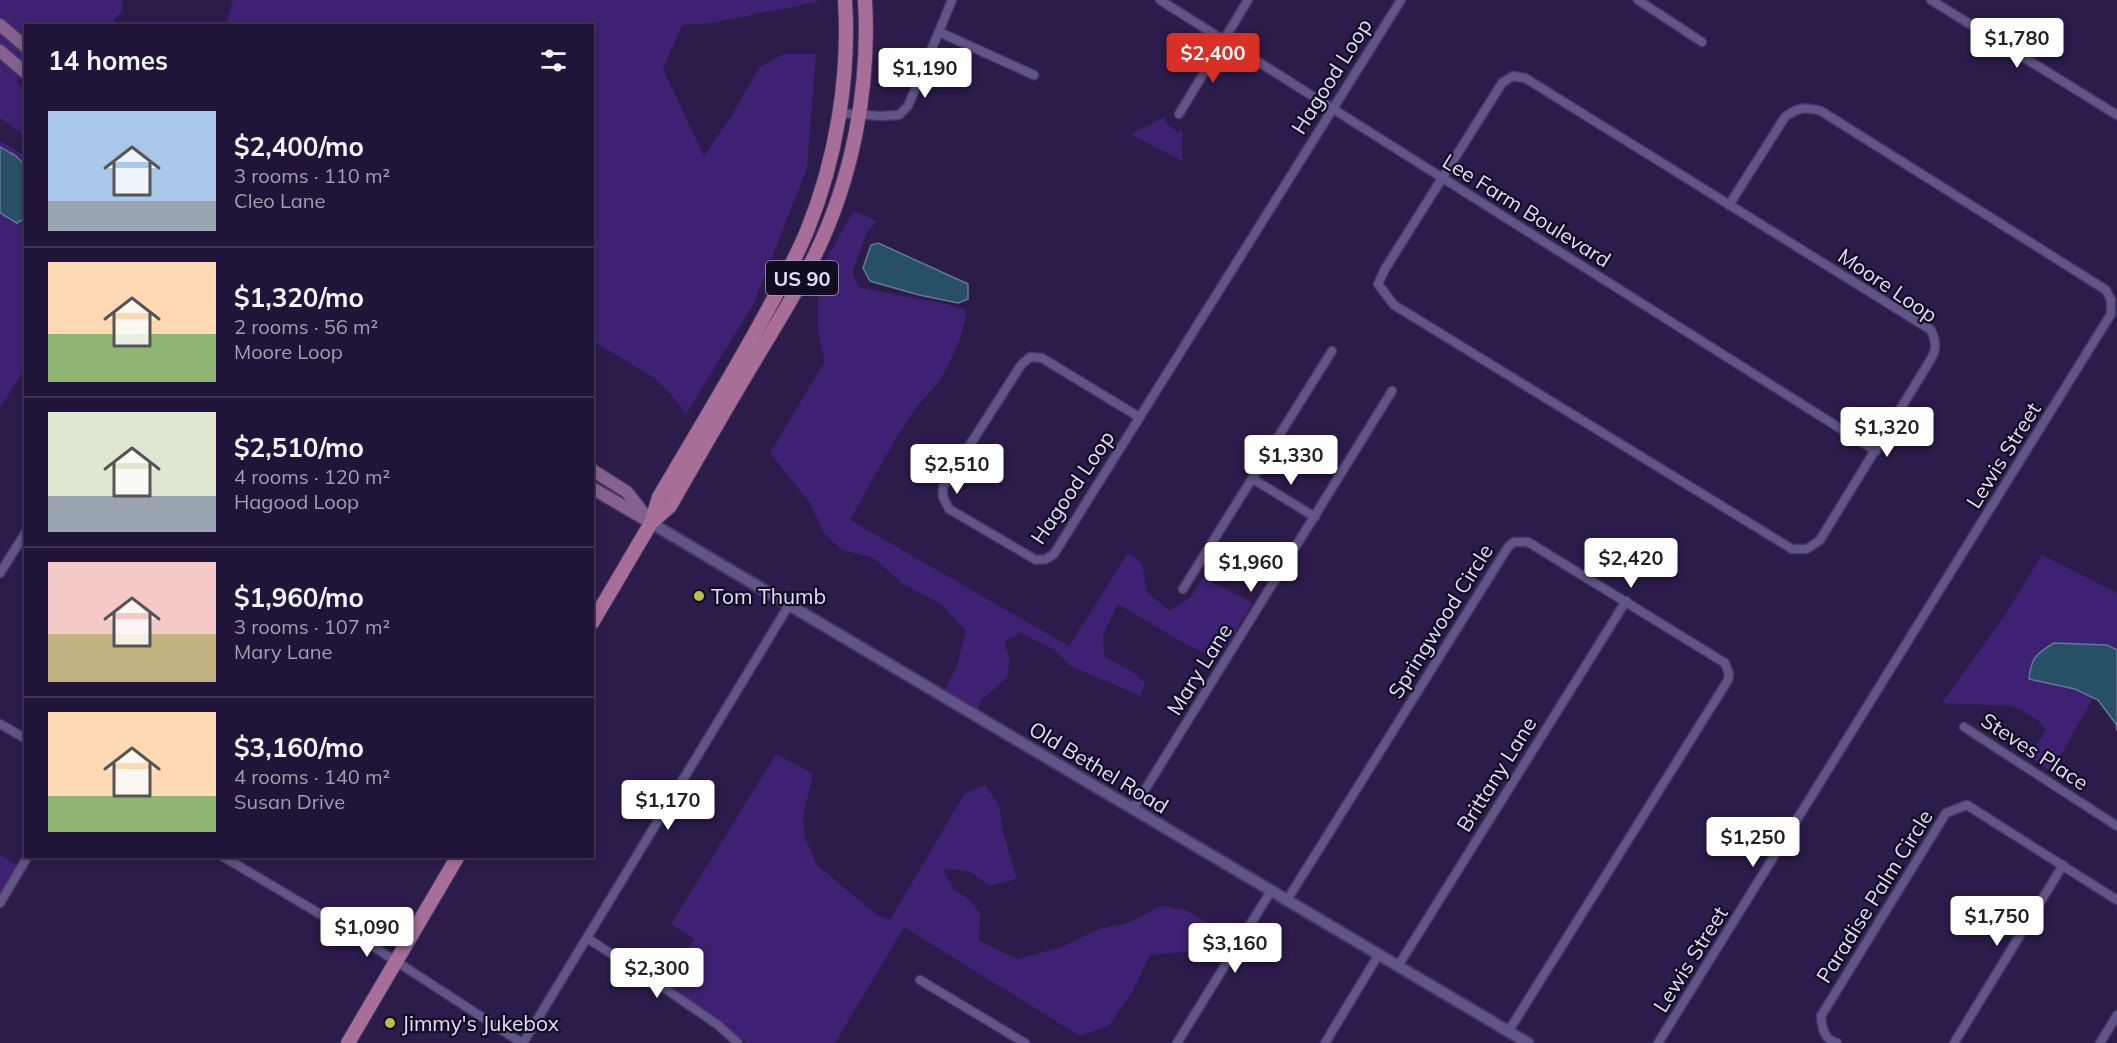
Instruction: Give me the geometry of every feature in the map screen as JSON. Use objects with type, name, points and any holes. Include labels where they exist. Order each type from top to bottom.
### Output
[{"type":"main road","name":"US 90","points":[[594,620],[651,523],[659,497],[796,256],[818,201],[831,153],[843,79],[845,0]]},
{"type":"main road","name":"US 90","points":[[651,523],[670,506],[814,256],[839,196],[859,115],[866,53],[866,0]]},
{"type":"main road","points":[[0,26],[24,45]]},
{"type":"main road","points":[[0,51],[24,71]]},
{"type":"main road","points":[[594,471],[627,492],[651,523]]},
{"type":"main road","points":[[594,489],[651,523]]},
{"type":"main road","points":[[348,1043],[457,858]]},
{"type":"street","points":[[838,113],[899,115],[908,106],[952,0]]},
{"type":"street","name":"Lee Farm Boulevard","points":[[1160,0],[1876,451]]},
{"type":"street","points":[[1179,114],[1248,0]]},
{"type":"street","name":"Hagood Loop","points":[[1139,417],[1042,358],[1030,357],[1022,365],[942,487],[943,497],[949,509],[1036,560],[1046,560],[1054,554],[1331,108],[1401,0]]},
{"type":"street","points":[[1638,0],[1702,42]]},
{"type":"street","points":[[1931,0],[2117,115]]},
{"type":"street","points":[[939,32],[1034,75]]},
{"type":"street","name":"Moore Loop","points":[[1513,76],[1525,78],[1729,205],[1930,330],[1935,339],[1936,350],[1876,451],[1820,540],[1808,549],[1792,549],[1394,304],[1378,284],[1385,269],[1503,83],[1513,76]]},
{"type":"street","name":"Lewis Street","points":[[1658,1043],[2111,314],[2111,300],[2106,290],[1821,111],[1807,107],[1796,109],[1785,117],[1729,205]]},
{"type":"street","points":[[1183,589],[1332,351]]},
{"type":"street","name":"Mary Lane","points":[[1133,809],[1392,391]]},
{"type":"street","points":[[1253,478],[1314,517]]},
{"type":"street","name":"Old Bethel Road","points":[[651,523],[1528,1043]]},
{"type":"street","points":[[0,573],[24,535]]},
{"type":"street","name":"Springwood Circle","points":[[1287,900],[1508,547],[1514,542],[1528,542],[1725,663],[1730,674],[1508,1032]]},
{"type":"street","name":"Brittany Lane","points":[[1398,966],[1626,601]]},
{"type":"street","points":[[225,858],[357,936],[523,1043],[789,605]]},
{"type":"street","points":[[0,724],[24,738]]},
{"type":"street","name":"Steves Place","points":[[1964,727],[2117,826]]},
{"type":"street","name":"Paradise Palm Circle","points":[[1833,1042],[1822,1031],[1821,1016],[1946,813],[1967,805],[2117,900]]},
{"type":"street","points":[[0,903],[27,858]]},
{"type":"street","points":[[1954,1043],[2063,865]]},
{"type":"street","points":[[1177,1043],[1271,891]]},
{"type":"street","points":[[586,938],[718,1025],[738,1043]]},
{"type":"street","points":[[1324,1043],[1379,954]]},
{"type":"street","points":[[920,981],[1025,1043]]},
{"type":"street","points":[[2100,1043],[2117,1015]]},
{"type":"shaded area","points":[[0,0],[123,0],[122,11],[111,24],[24,24],[24,76],[16,82],[24,88],[24,135],[0,118]]},
{"type":"shaded area","points":[[233,0],[817,0],[817,2],[712,23],[682,25],[663,69],[704,156],[732,115],[759,68],[784,54],[816,54],[807,168],[754,303],[686,414],[656,379],[594,342],[594,24],[226,24]]},
{"type":"shaded area","points":[[1165,117],[1165,122],[1178,132],[1182,130],[1182,161],[1131,134]]},
{"type":"shaded area","points":[[0,141],[24,155],[24,164],[0,147]]},
{"type":"shaded area","points":[[853,211],[877,221],[867,232],[852,273],[860,288],[947,304],[964,309],[967,313],[949,364],[938,383],[917,406],[896,438],[850,520],[1069,646],[1128,553],[1142,563],[1147,592],[1170,611],[1191,597],[1203,577],[1253,603],[1218,658],[1187,645],[1118,604],[1103,635],[1104,656],[1133,672],[1145,683],[1141,696],[1071,666],[1055,650],[1018,632],[1016,636],[1004,641],[1010,660],[1007,678],[982,699],[977,712],[945,693],[944,690],[957,666],[966,631],[941,604],[902,583],[874,558],[842,550],[824,533],[810,503],[770,453],[825,361],[818,332],[818,275]]},
{"type":"shaded area","points":[[0,213],[17,223],[24,219],[24,370],[0,408]]},
{"type":"shaded area","points":[[2042,555],[2117,593],[2117,650],[2107,645],[2030,679],[2075,689],[2093,698],[2052,771],[2029,757],[2046,730],[2037,719],[2012,706],[1942,703],[2005,615]]},
{"type":"shaded area","points":[[776,754],[813,774],[803,817],[805,838],[817,865],[877,915],[890,920],[963,796],[985,785],[999,805],[1003,832],[1017,879],[990,886],[969,871],[943,869],[954,890],[970,900],[980,913],[979,941],[1017,959],[1062,947],[1099,929],[1131,922],[1162,905],[1188,911],[1210,925],[1209,950],[1150,955],[1133,990],[1109,1026],[1080,1036],[904,927],[835,1043],[747,1043],[663,981],[695,939],[671,924]]},
{"type":"shaded area","points":[[0,855],[17,865],[0,893]]},
{"type":"water","points":[[0,147],[16,156],[24,164],[24,219],[17,223],[0,213]]},
{"type":"water","points":[[878,243],[968,284],[968,299],[958,303],[870,281],[863,268],[871,245]]},
{"type":"water","points":[[2054,643],[2107,645],[2117,650],[2117,731],[2116,724],[2098,700],[2075,689],[2029,679],[2031,666],[2036,657]]},
{"type":"place","name":"Tom Thumb","points":[[699,596]]},
{"type":"place","name":"Jimmy's Jukebox","points":[[390,1023]]}]
